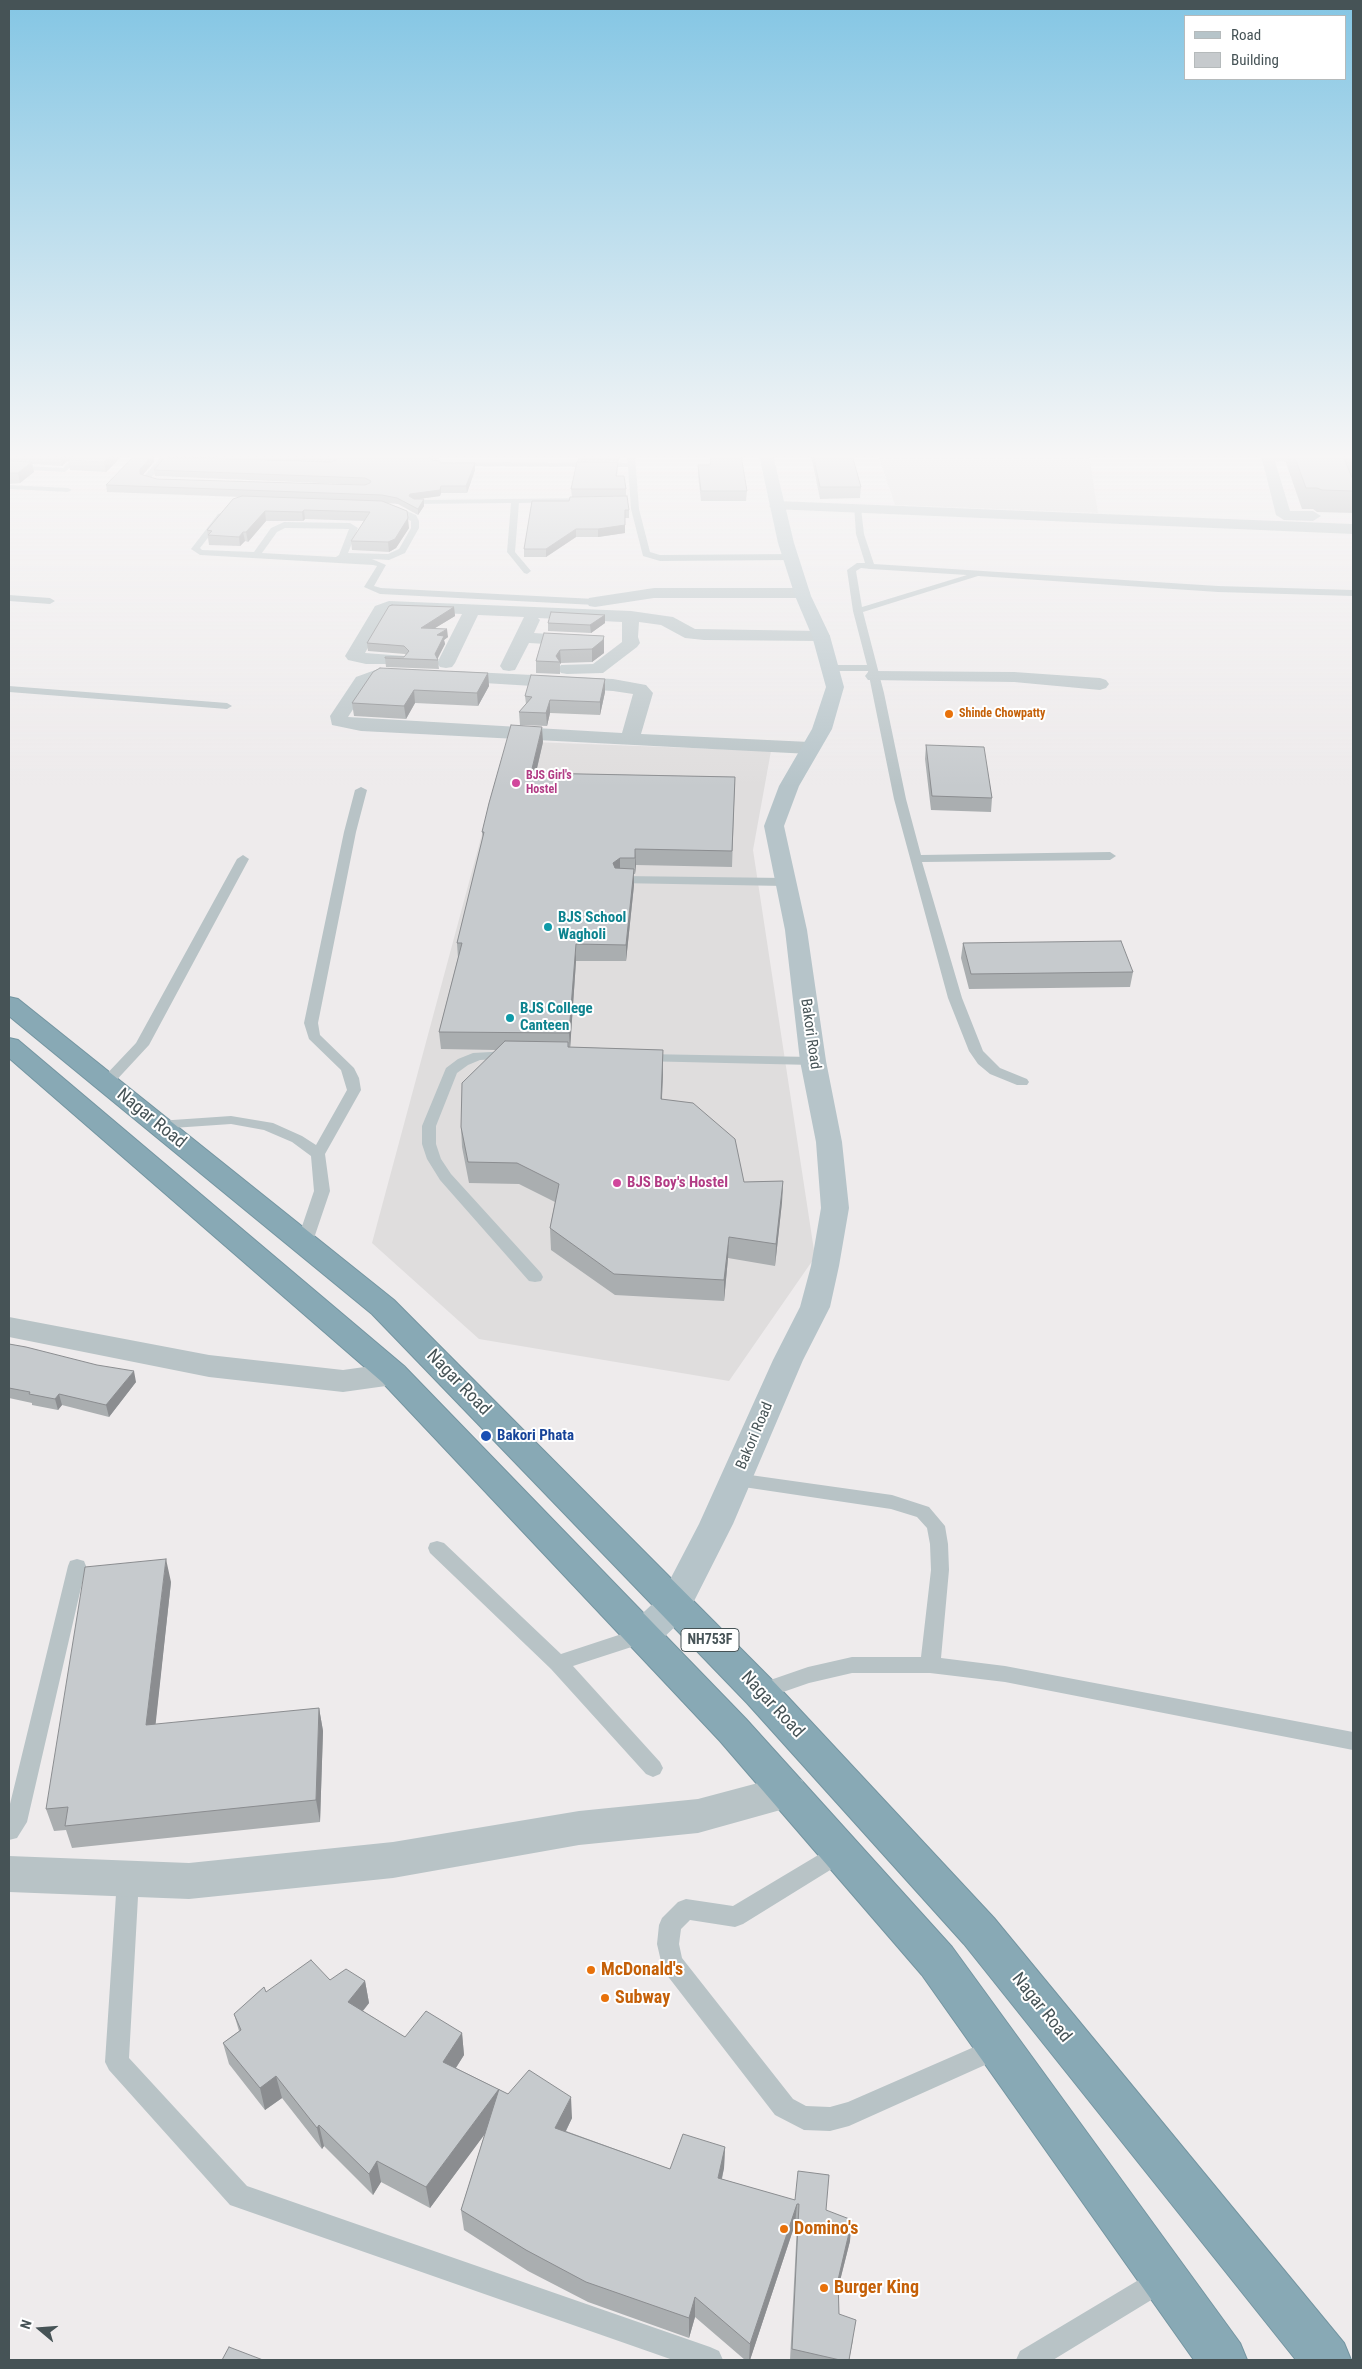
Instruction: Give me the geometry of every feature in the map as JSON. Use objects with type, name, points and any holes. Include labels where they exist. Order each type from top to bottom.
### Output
[{"type":"highway","name":"Nagar Road","points":[[9,1004],[383,1307],[760,1692],[979,1930],[1326,2360]]},
{"type":"highway","name":"NH753F","points":[[9,1045],[393,1374],[643,1634],[788,1792],[937,1961],[1222,2360]]},
{"type":"street","name":"Bakori Road","points":[[675,1605],[736,1480],[788,1360],[815,1307],[836,1208],[829,1142],[813,1061],[796,930],[774,826],[788,786],[810,748],[831,705],[835,687],[821,636],[802,593],[794,566]]},
{"type":"street","points":[[595,602],[654,593],[802,593]]},
{"type":"street","points":[[630,739],[644,693],[639,689],[423,668],[354,656],[381,610],[389,606],[631,616],[667,621],[691,634],[704,635],[821,636]]},
{"type":"street","points":[[446,663],[473,609]]},
{"type":"street","points":[[509,666],[535,612]]},
{"type":"street","points":[[631,616],[629,637],[631,643]]},
{"type":"street","points":[[523,637],[631,643]]},
{"type":"street","points":[[631,643],[597,668],[446,663],[369,676],[362,681],[339,716],[339,721],[361,725],[810,748]]},
{"type":"street","points":[[874,672],[1014,677],[1100,684]]},
{"type":"street","points":[[9,1326],[209,1366],[343,1381],[393,1374]]},
{"type":"street","points":[[643,1634],[675,1605]]},
{"type":"street","points":[[9,1874],[189,1881],[393,1860],[579,1828],[698,1816],[788,1792]]},
{"type":"lane","points":[[382,566],[369,587],[380,591],[595,602]]},
{"type":"lane","points":[[522,566],[527,571]]},
{"type":"lane","points":[[1022,1082],[995,1071],[983,1061],[976,1051],[955,998],[916,859],[874,672],[858,610],[851,570],[860,566],[870,566],[1218,589],[1353,593]]},
{"type":"lane","points":[[858,610],[983,573]]},
{"type":"lane","points":[[9,598],[50,601]]},
{"type":"lane","points":[[830,668],[874,672]]},
{"type":"lane","points":[[9,689],[227,706]]},
{"type":"lane","points":[[304,1244],[322,1191],[318,1154],[354,1090],[352,1078],[347,1068],[314,1036],[311,1023],[350,832],[361,790]]},
{"type":"lane","points":[[916,859],[1110,856]]},
{"type":"lane","points":[[106,1083],[142,1045],[243,859]]},
{"type":"lane","points":[[621,880],[785,882]]},
{"type":"lane","points":[[522,1055],[478,1056],[463,1062],[451,1071],[429,1126],[429,1144],[434,1159],[445,1176],[534,1277]]},
{"type":"lane","points":[[630,1057],[813,1061]]},
{"type":"lane","points":[[158,1125],[231,1120],[268,1126],[298,1139],[318,1154]]},
{"type":"lane","points":[[736,1480],[884,1501],[923,1512],[936,1526],[939,1544],[940,1570],[930,1665]]},
{"type":"lane","points":[[437,1548],[558,1663],[653,1768]]},
{"type":"lane","points":[[9,1831],[16,1822],[77,1566]]},
{"type":"lane","points":[[558,1663],[643,1634]]},
{"type":"lane","points":[[760,1692],[808,1674],[852,1665],[930,1665],[1005,1674],[1353,1742]]},
{"type":"lane","points":[[840,1852],[735,1917],[686,1909],[670,1925],[668,1944],[671,1962],[784,2107],[804,2118],[830,2119],[848,2114],[998,2047]]},
{"type":"lane","points":[[128,1878],[117,2062],[239,2196],[710,2360]]},
{"type":"lane","points":[[1029,2360],[1164,2278]]},
{"type":"shaded area","points":[[507,741],[771,751],[753,850],[815,1257],[729,1381],[479,1339],[372,1243]]},
{"type":"building","points":[[389,606],[454,607],[421,628],[447,629],[437,635],[444,636],[435,654],[438,660],[385,658],[404,657],[409,651],[404,646],[367,643]]},
{"type":"building","points":[[551,612],[605,615],[590,625],[548,623]]},
{"type":"building","points":[[544,633],[604,636],[603,640],[592,649],[560,650],[556,656],[560,662],[536,661]]},
{"type":"building","points":[[380,668],[488,673],[477,693],[414,690],[404,706],[352,703],[373,672]]},
{"type":"building","points":[[531,675],[605,679],[600,702],[550,700],[546,713],[519,712],[532,697],[525,696]]},
{"type":"building","points":[[511,725],[542,727],[531,773],[735,777],[732,851],[635,849],[635,858],[620,858],[613,863],[615,868],[634,869],[626,945],[576,944],[569,1033],[439,1032],[462,943],[457,943],[484,832],[482,832]]},
{"type":"building","points":[[926,745],[984,747],[992,798],[932,796]]},
{"type":"building","points":[[1121,941],[1133,972],[971,974],[963,943]]},
{"type":"building","name":"BJS Boy's Hostel","points":[[505,1041],[568,1042],[568,1047],[663,1050],[661,1099],[693,1103],[735,1139],[744,1182],[783,1181],[776,1244],[729,1237],[724,1280],[614,1274],[550,1228],[559,1184],[517,1163],[468,1162],[461,1127],[462,1083]]},
{"type":"building","points":[[9,1344],[97,1365],[134,1371],[106,1405],[59,1394],[55,1399],[29,1394],[30,1392],[9,1388]]},
{"type":"building","points":[[166,1559],[146,1725],[319,1708],[316,1800],[65,1826],[68,1807],[46,1809],[85,1567]]},
{"type":"building","points":[[311,1960],[330,1980],[346,1969],[365,1981],[348,2002],[405,2037],[426,2011],[462,2033],[443,2062],[499,2089],[426,2187],[377,2161],[369,2174],[319,2125],[317,2128],[276,2076],[260,2088],[223,2043],[241,2030],[234,2014],[264,1987],[266,1992]]},
{"type":"building","points":[[529,2070],[571,2097],[555,2128],[670,2169],[683,2134],[725,2147],[718,2178],[795,2200],[798,2171],[829,2175],[826,2210],[852,2220],[838,2280],[839,2314],[856,2320],[849,2360],[840,2360],[792,2349],[799,2204],[797,2204],[750,2344],[695,2297],[689,2318],[586,2282],[526,2250],[461,2210],[499,2089],[508,2094]]},
{"type":"building","points":[[229,2347],[263,2360],[222,2360]]},
{"type":"place","name":"Shinde Chowpatty","points":[[949,714]]},
{"type":"place","name":"BJS Girl's Hostel","points":[[516,783]]},
{"type":"place","name":"BJS School Wagholi","points":[[548,927]]},
{"type":"place","name":"BJS College Canteen","points":[[510,1018]]},
{"type":"place","name":"BJS Boy's Hostel","points":[[617,1183]]},
{"type":"place","name":"Bakori Phata","points":[[486,1436]]},
{"type":"place","name":"McDonald's","points":[[591,1970]]},
{"type":"place","name":"Subway","points":[[605,1998]]},
{"type":"place","name":"Domino's","points":[[784,2229]]},
{"type":"place","name":"Burger King","points":[[824,2288]]}]
